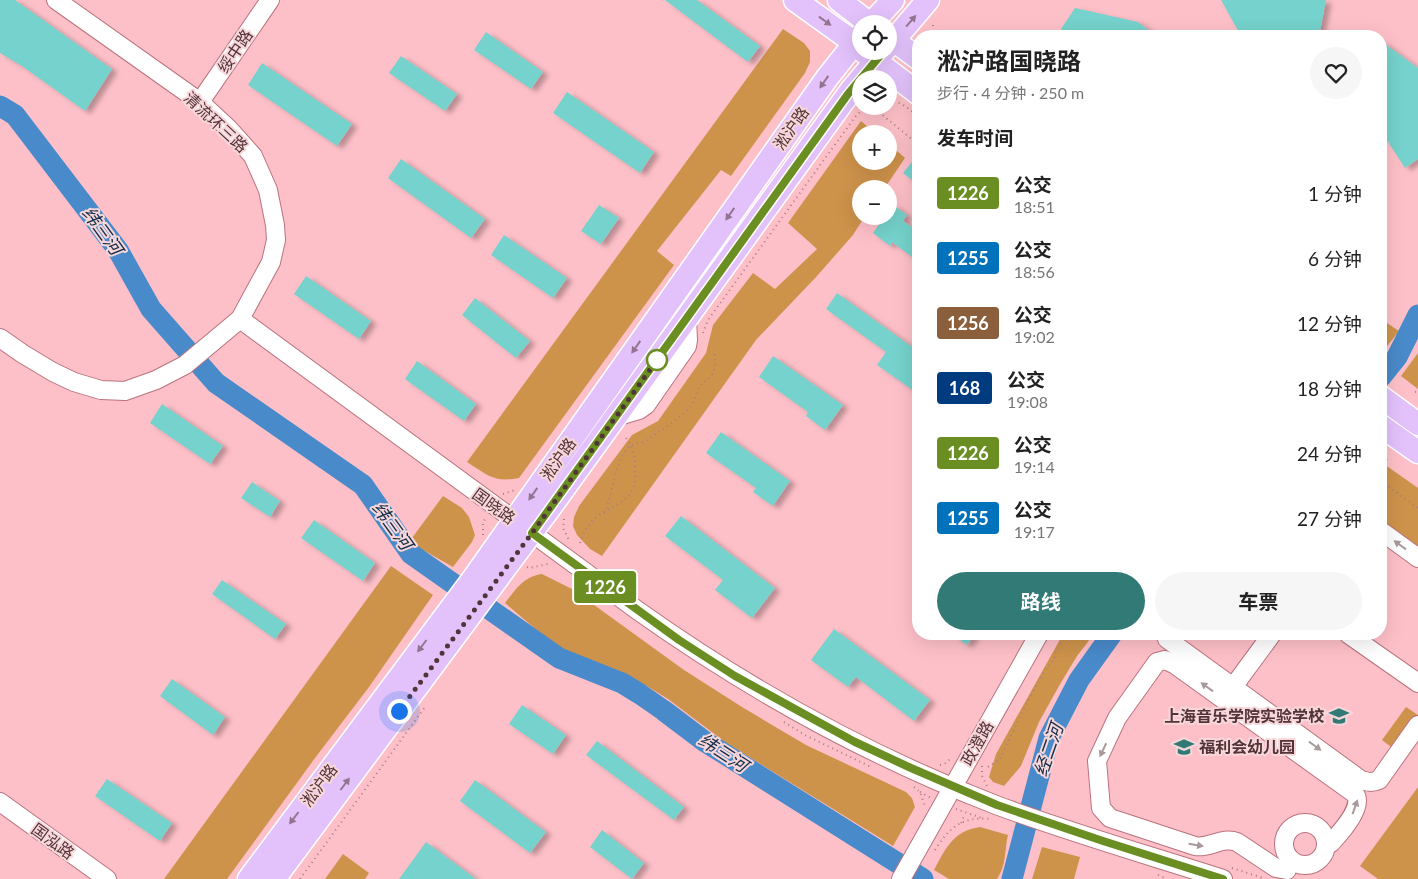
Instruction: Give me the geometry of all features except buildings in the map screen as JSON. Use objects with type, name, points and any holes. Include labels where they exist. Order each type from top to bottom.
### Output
[{"type":"main road","points":[[795,0],[852,33]]},
{"type":"main road","points":[[839,0],[859,15]]},
{"type":"main road","points":[[879,15],[893,0]]},
{"type":"main road","name":"淞沪路","points":[[897,26],[928,0]]},
{"type":"main road","points":[[897,53],[912,57]]},
{"type":"main road","name":"淞沪路","points":[[274,879],[460,613],[523,527],[822,84],[855,60]]},
{"type":"main road","name":"淞沪路","points":[[523,527],[696,324],[848,94],[866,60]]},
{"type":"main road","points":[[887,60],[912,87]]},
{"type":"main road","points":[[1389,403],[1418,424]]},
{"type":"main road","points":[[1387,430],[1418,452]]},
{"type":"main road","name":"淞沪路","points":[[249,879],[460,613]]},
{"type":"street","name":"清流环三路","points":[[0,338],[53,372],[74,382],[101,390],[125,391],[156,380],[185,365],[240,319],[271,262],[276,240],[268,190],[253,156],[228,128],[200,102],[56,0]]},
{"type":"street","name":"绥中路","points":[[200,102],[270,0]]},
{"type":"street","name":"国晓路","points":[[240,319],[679,640],[735,676],[855,742],[954,787],[995,812],[1067,828],[1224,879]]},
{"type":"street","points":[[1387,535],[1418,558]]},
{"type":"street","name":"政澄路","points":[[901,879],[1036,640]]},
{"type":"street","points":[[1175,640],[1233,687],[1361,780],[1367,782],[1379,780],[1418,724]]},
{"type":"street","points":[[1233,687],[1268,640]]},
{"type":"street","points":[[1357,640],[1418,683]]},
{"type":"street","points":[[1287,870],[1284,843],[1287,833],[1292,827],[1299,824],[1314,825],[1322,831],[1326,845],[1325,853],[1315,863],[1287,870],[1276,868],[1230,839],[1201,848],[1110,818],[1101,808],[1098,761],[1117,718],[1157,662],[1165,660],[1174,664],[1355,794],[1358,798],[1358,804],[1353,815],[1331,843],[1326,845]]},
{"type":"street","name":"国泓路","points":[[0,802],[107,879]]},
{"type":"path","points":[[897,102],[912,112]]},
{"type":"path","points":[[696,324],[708,320],[857,115]]},
{"type":"path","points":[[882,115],[912,140]]},
{"type":"path","points":[[604,513],[609,504],[623,456],[631,445],[646,441],[655,433],[669,426],[688,409],[695,399],[700,386],[715,369],[714,351]]},
{"type":"path","points":[[580,544],[586,528],[594,519],[626,499],[633,489],[635,484],[635,456],[626,438]]},
{"type":"path","points":[[1387,484],[1418,508]]},
{"type":"path","points":[[567,514],[563,520],[563,528],[570,542]]},
{"type":"path","points":[[988,768],[1000,759],[1023,710],[1044,671],[1054,660],[1055,653],[1063,640]]},
{"type":"path","points":[[300,879],[401,740]]},
{"type":"path","points":[[934,765],[946,763],[957,752]]},
{"type":"path","points":[[846,756],[871,768]]},
{"type":"path","points":[[910,785],[920,792],[925,806],[924,811]]},
{"type":"path","points":[[935,850],[948,831],[955,826],[995,812]]},
{"type":"shaded area","points":[[783,29],[804,43],[810,51],[810,62],[805,73],[731,176],[721,170],[657,251],[674,265],[519,478],[497,479],[467,462]]},
{"type":"shaded area","points":[[852,134],[852,170],[897,170],[890,180],[852,180],[852,225],[859,225],[853,235],[756,340],[602,556],[590,549],[577,535],[573,526],[574,517],[579,506],[632,435],[658,421],[706,353],[713,325],[753,273],[775,289],[817,249],[788,223]]},
{"type":"shaded area","points":[[897,151],[905,158],[897,170]]},
{"type":"shaded area","points":[[1387,323],[1399,331],[1387,346]]},
{"type":"shaded area","points":[[1418,353],[1418,389],[1401,376]]},
{"type":"shaded area","points":[[1387,466],[1418,488],[1418,547],[1387,524]]},
{"type":"shaded area","points":[[443,496],[462,508],[469,517],[475,535],[453,567],[409,542]]},
{"type":"shaded area","points":[[391,566],[433,595],[369,687],[227,879],[164,879]]},
{"type":"shaded area","points":[[542,574],[572,589],[684,670],[742,707],[806,745],[906,792],[912,798],[915,807],[893,846],[725,742],[668,699],[645,685],[618,671],[561,651],[505,603],[525,581],[535,575]]},
{"type":"shaded area","points":[[1060,640],[1089,640],[1077,656],[1039,722],[1021,766],[1004,786],[993,782],[989,777],[996,754]]},
{"type":"shaded area","points":[[1406,707],[1418,715],[1418,718],[1395,750],[1382,740]]},
{"type":"shaded area","points":[[1418,787],[1418,879],[1378,879],[1360,866]]},
{"type":"shaded area","points":[[980,827],[1008,835],[1004,863],[997,879],[949,879],[934,870],[951,842],[963,832]]},
{"type":"shaded area","points":[[1042,847],[1080,857],[1074,879],[1032,879]]},
{"type":"shaded area","points":[[343,854],[369,873],[365,879],[325,879]]},
{"type":"waterway","name":"纬三河","points":[[0,106],[15,115],[118,250],[151,309],[216,383],[363,485],[411,554],[559,658],[622,683],[663,710],[704,741],[923,879]]},
{"type":"waterway","name":"经二河","points":[[1387,370],[1397,357],[1418,315]]},
{"type":"waterway","name":"经二河","points":[[1012,879],[1049,738],[1079,680],[1108,640]]},
{"type":"bus line","name":"1226","points":[[876,60],[848,94],[532,533],[679,640],[735,676],[855,742],[997,805],[1223,879]]},
{"type":"place","name":"上海音乐学院实验学校","points":[[1339,716]]},
{"type":"place","name":"福利会幼儿园","points":[[1184,747]]},
{"type":"route","points":[[399,711],[532,533],[657,360]]}]
